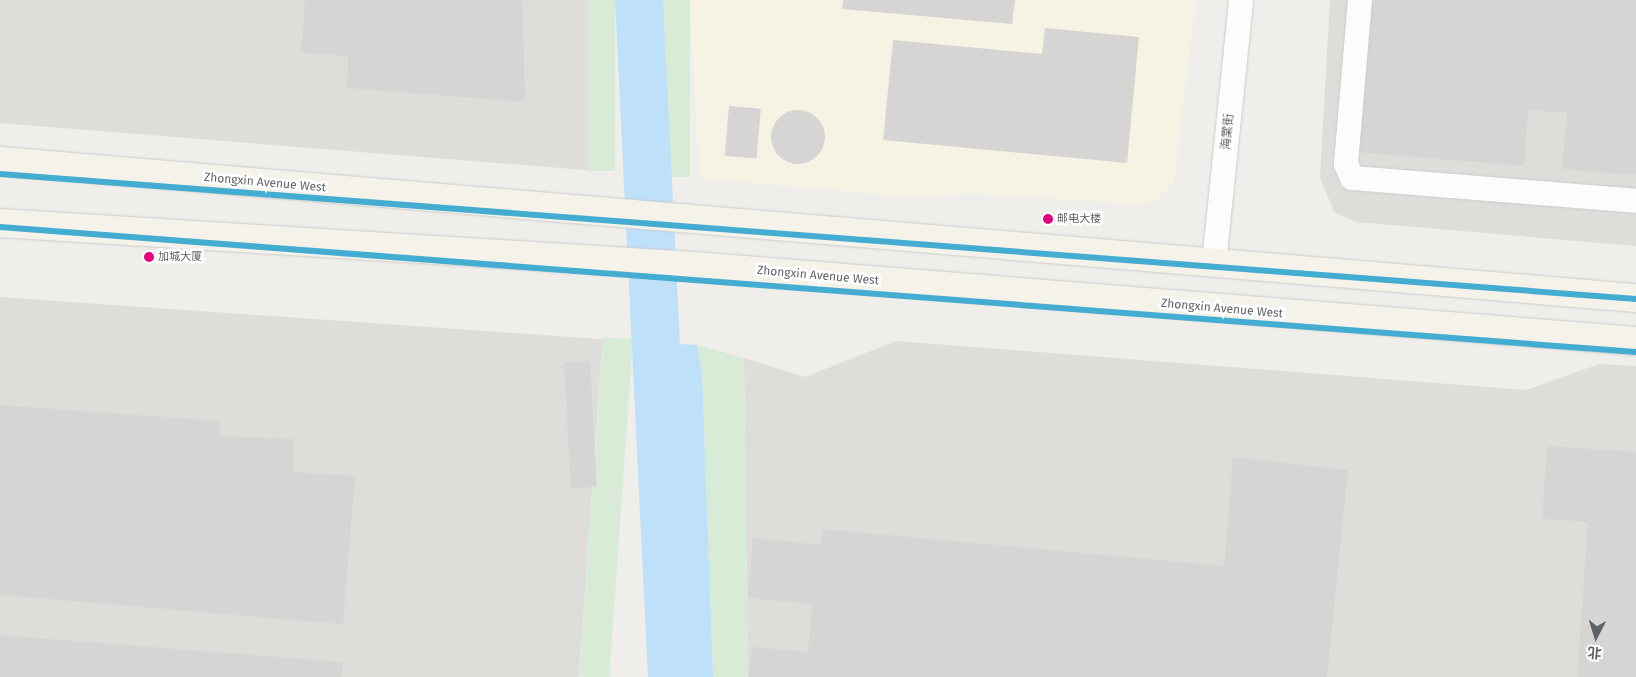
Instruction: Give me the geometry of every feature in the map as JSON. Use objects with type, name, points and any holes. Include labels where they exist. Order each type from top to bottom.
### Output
[{"type":"main road","name":"Zhongxin Avenue West","points":[[0,161],[1636,298]]},
{"type":"main road","name":"Zhongxin Avenue West","points":[[0,223],[694,266],[1636,341]]},
{"type":"street","name":"海棠街","points":[[1214,263],[1241,0]]},
{"type":"street","points":[[1360,0],[1346,164],[1352,178],[1636,201]]},
{"type":"shaded area","points":[[0,0],[588,0],[597,171],[0,123]]},
{"type":"shaded area","points":[[690,0],[1196,0],[1174,181],[1158,199],[1139,204],[968,193],[920,198],[699,178]]},
{"type":"shaded area","points":[[1330,0],[1636,0],[1636,246],[1356,222],[1334,212],[1320,177]]},
{"type":"shaded area","points":[[0,297],[603,339],[579,677],[0,677]]},
{"type":"shaded area","points":[[896,341],[1526,390],[1599,364],[1636,366],[1636,677],[748,677],[744,358],[805,377]]},
{"type":"green space","points":[[588,0],[615,0],[615,171],[588,171]]},
{"type":"green space","points":[[663,0],[690,0],[690,177],[663,177]]},
{"type":"green space","points":[[603,337],[633,339],[609,677],[579,676]]},
{"type":"green space","points":[[697,345],[744,358],[748,677],[713,677],[702,371]]},
{"type":"water","points":[[615,0],[663,0],[680,344],[697,345],[702,371],[713,677],[648,677]]},
{"type":"building","points":[[305,0],[522,0],[525,102],[347,88],[348,56],[301,53]]},
{"type":"building","points":[[843,0],[1015,0],[1012,24],[842,9]]},
{"type":"building","points":[[1365,0],[1636,0],[1636,175],[1562,169],[1567,113],[1528,110],[1524,166],[1353,152]]},
{"type":"building","points":[[1045,28],[1139,37],[1127,163],[883,140],[893,40],[1042,54]]},
{"type":"building","points":[[729,106],[761,109],[757,159],[725,156]]},
{"type":"building","points":[[793,110],[803,110],[813,114],[821,122],[825,137],[821,152],[813,160],[803,164],[793,164],[783,160],[775,152],[771,142],[771,132],[775,122],[783,114]]},
{"type":"building","points":[[590,361],[597,487],[571,488],[564,362]]},
{"type":"building","points":[[0,405],[219,421],[220,436],[294,439],[294,472],[355,476],[343,624],[0,595]]},
{"type":"building","points":[[1547,446],[1636,452],[1636,677],[1577,677],[1588,522],[1542,519]]},
{"type":"building","points":[[1233,457],[1348,470],[1327,677],[749,677],[752,647],[808,652],[812,604],[748,598],[753,538],[821,545],[822,529],[1224,566]]},
{"type":"building","points":[[0,635],[343,662],[342,677],[0,677]]},
{"type":"transit line","points":[[0,174],[1636,299]]},
{"type":"transit line","points":[[0,227],[1636,352]]},
{"type":"place","name":"邮电大楼","points":[[1048,219]]},
{"type":"place","name":"加城大厦","points":[[149,257]]}]
